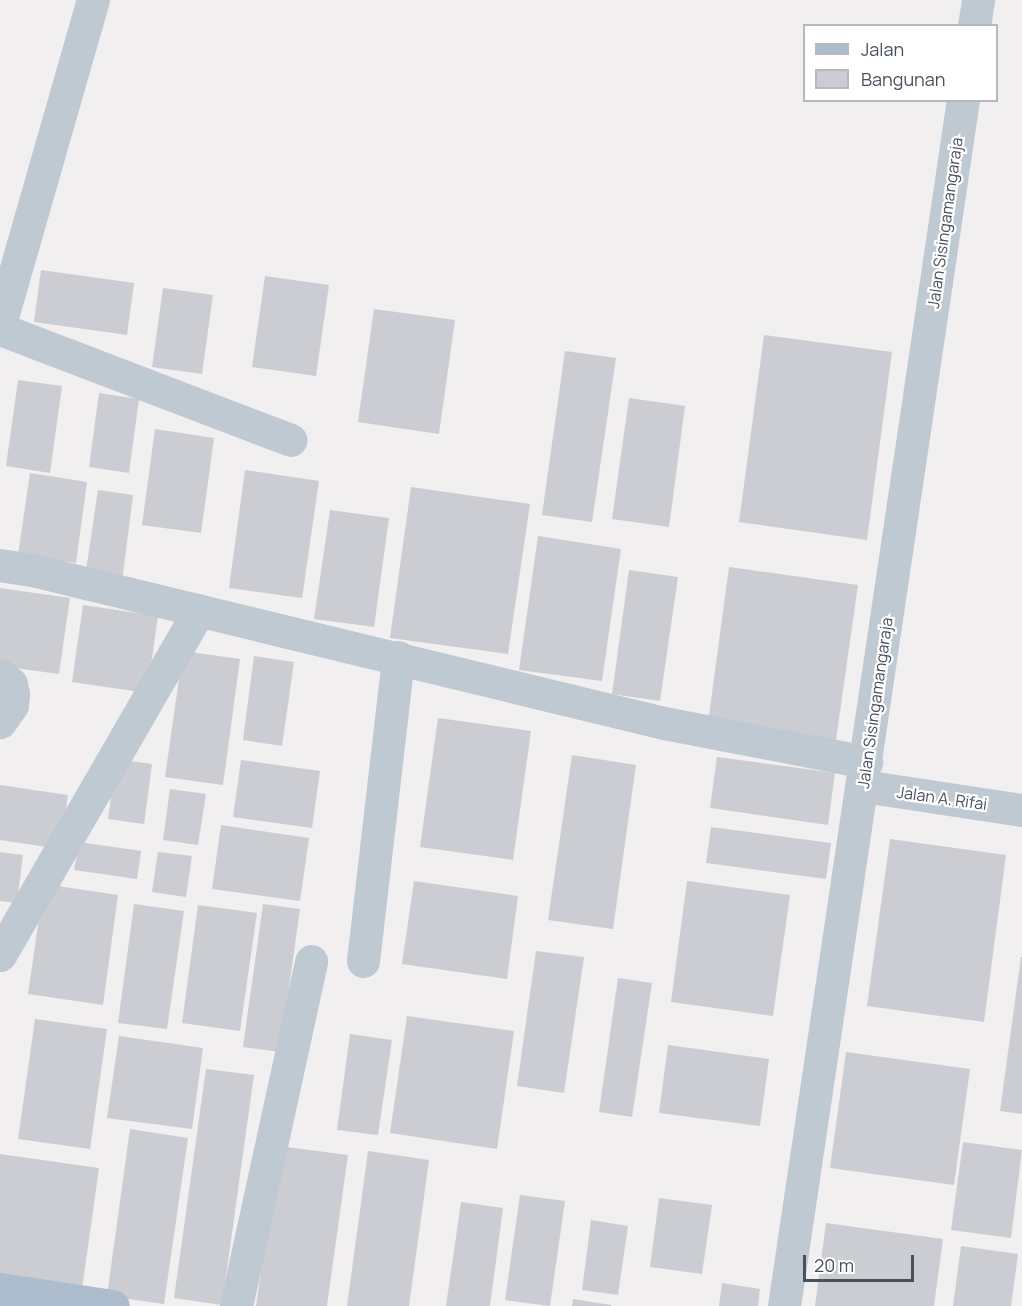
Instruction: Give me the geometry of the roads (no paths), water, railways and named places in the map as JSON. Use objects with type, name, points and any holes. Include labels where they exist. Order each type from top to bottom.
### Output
[{"type":"main road","points":[[0,1289],[113,1306]]},
{"type":"street","points":[[0,324],[93,0]]},
{"type":"street","points":[[974,24],[978,0]]},
{"type":"street","name":"Jalan Sisingamangaraja","points":[[784,1306],[963,102]]},
{"type":"street","points":[[0,329],[290,440]]},
{"type":"street","name":"Jalan A. Rifai","points":[[0,565],[36,571],[199,609],[864,774],[1022,810]]},
{"type":"street","points":[[0,955],[199,609]]},
{"type":"street","points":[[363,961],[398,657]]},
{"type":"street","points":[[0,675],[10,684],[13,694],[12,705],[0,722]]},
{"type":"street","points":[[236,1306],[311,962]]}]
